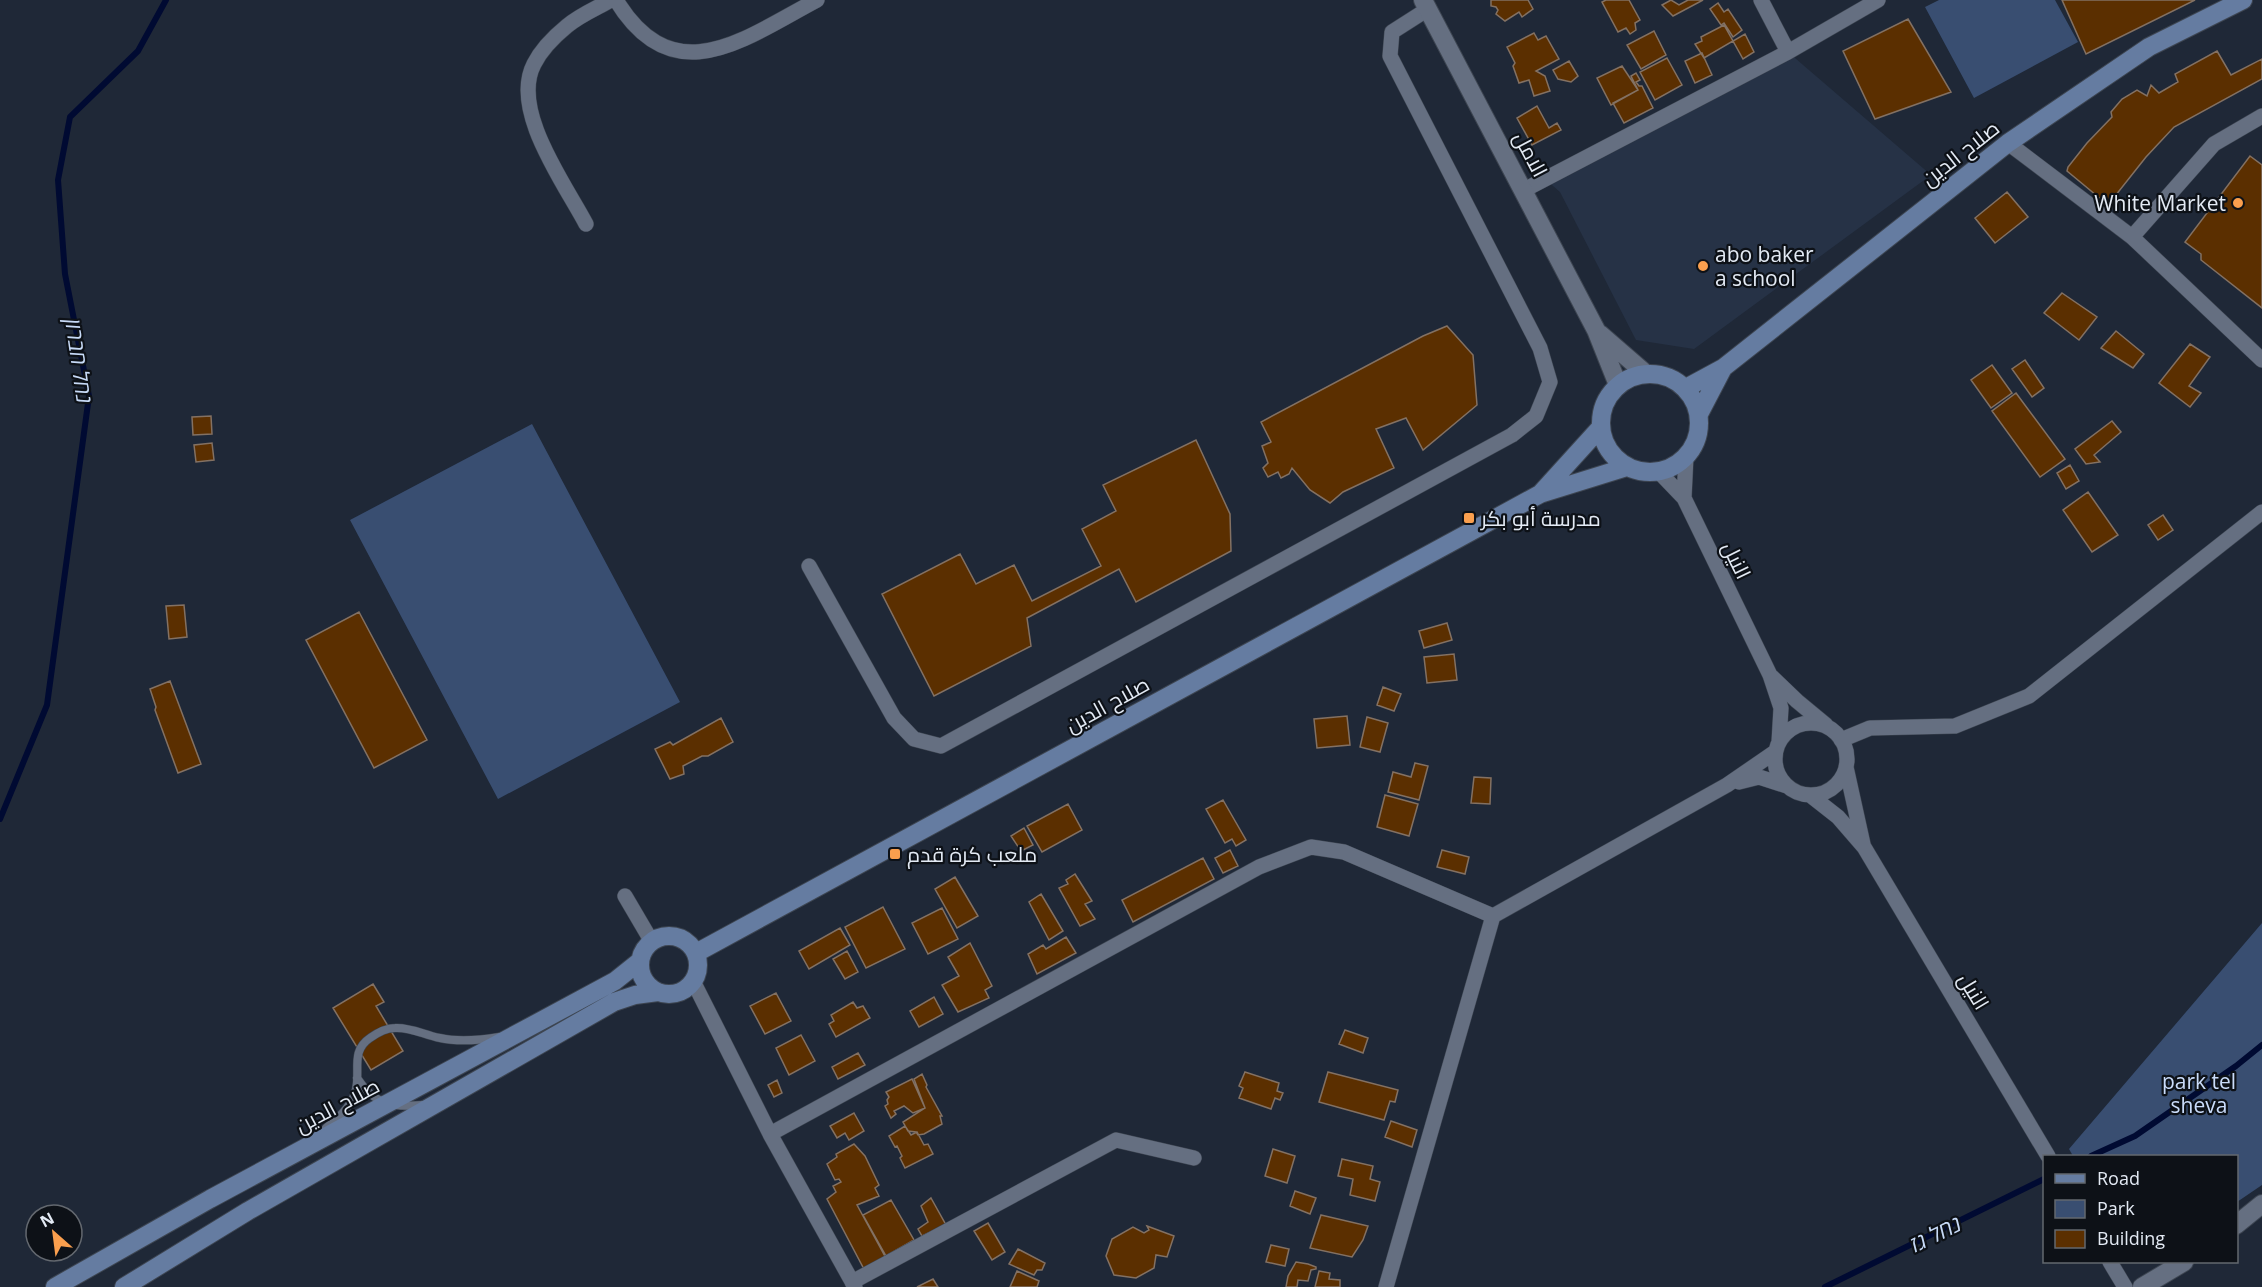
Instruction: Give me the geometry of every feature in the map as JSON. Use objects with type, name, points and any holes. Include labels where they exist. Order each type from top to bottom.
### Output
[{"type":"main road","name":"صلاح الدين","points":[[1686,388],[1723,368],[2008,143],[2149,47],[2242,0]]},
{"type":"main road","name":"صلاح الدين","points":[[1699,414],[1723,368]]},
{"type":"main road","points":[[1645,374],[1659,374],[1674,379],[1686,388],[1699,414],[1699,430],[1695,444],[1686,457],[1674,466],[1659,472],[1642,472],[1627,468],[1613,458],[1604,444],[1600,429],[1601,412],[1607,397],[1618,385],[1630,377],[1645,374]]},
{"type":"main road","name":"صلاح الدين","points":[[1540,494],[1600,429]]},
{"type":"main road","name":"صلاح الدين","points":[[696,953],[1540,494],[1627,468]]},
{"type":"main road","points":[[124,1287],[258,1205],[614,1002],[635,995],[658,992],[678,993],[686,989],[693,981],[698,962],[696,953],[683,939],[664,936],[652,942],[643,952],[640,961],[644,980],[658,992]]},
{"type":"main road","name":"صلاح الدين","points":[[55,1287],[210,1199],[615,981],[640,961]]},
{"type":"street","points":[[586,224],[537,135],[531,114],[529,89],[534,64],[550,43],[568,25],[611,0]]},
{"type":"street","points":[[616,0],[626,16],[643,34],[670,48],[699,53],[728,47],[818,0]]},
{"type":"street","points":[[1761,0],[1788,52]]},
{"type":"street","points":[[1524,190],[1788,52],[1878,0]]},
{"type":"street","points":[[808,566],[894,718],[914,739],[941,746],[1512,435],[1536,416],[1550,382],[1540,348],[1390,56],[1392,32],[1426,4]]},
{"type":"street","name":"الامل","points":[[1426,4],[1596,330],[1618,385]]},
{"type":"street","points":[[2132,237],[2214,144],[2260,119]]},
{"type":"street","points":[[2008,143],[2132,237],[2261,358]]},
{"type":"street","name":"الامل","points":[[1596,330],[1645,374]]},
{"type":"street","name":"النيل","points":[[1684,498],[1686,457]]},
{"type":"street","name":"النيل","points":[[1659,472],[1684,498],[1770,675],[1781,708],[1777,747]]},
{"type":"street","points":[[1841,740],[1870,728],[1955,726],[2029,696],[2262,512]]},
{"type":"street","points":[[1727,785],[1759,777],[1787,786],[1798,793],[1810,795],[1833,788],[1842,778],[1847,755],[1841,740],[1770,675]]},
{"type":"street","points":[[1386,1287],[1493,916],[1727,785],[1777,747],[1786,732],[1795,726],[1818,723],[1829,727]]},
{"type":"street","points":[[1777,747],[1775,765],[1779,777],[1787,786]]},
{"type":"street","points":[[1846,767],[1864,846]]},
{"type":"street","points":[[1810,795],[1838,817],[1864,846]]},
{"type":"street","name":"النيل","points":[[1864,846],[2047,1155]]},
{"type":"street","points":[[770,1134],[1259,867],[1311,847],[1344,852],[1493,916]]},
{"type":"street","points":[[626,896],[652,942]]},
{"type":"street","points":[[693,981],[770,1134],[854,1285],[1116,1140],[1194,1158]]},
{"type":"street","points":[[2238,1224],[2262,1203]]},
{"type":"street","points":[[2111,1263],[2125,1287]]},
{"type":"street","points":[[2142,1287],[2182,1263]]},
{"type":"lane","points":[[302,1149],[341,1116],[356,1091],[356,1058],[364,1042],[373,1035],[392,1028],[405,1028],[441,1039],[471,1039],[498,1038],[524,1030]]},
{"type":"lane","points":[[357,1078],[376,1100],[387,1104],[420,1106],[438,1102]]},
{"type":"shaded area","name":"abo baker a school","points":[[1788,52],[1931,175],[1694,349],[1636,340],[1560,192],[1545,179]]},
{"type":"green space","points":[[1939,0],[2055,0],[2078,42],[1974,98],[1925,7]]},
{"type":"green space","points":[[532,424],[680,702],[498,799],[350,520]]},
{"type":"green space","name":"park tel sheva","points":[[2262,923],[2262,1185],[2238,1201],[2238,1155],[2072,1155],[2069,1149]]},
{"type":"building","points":[[1491,0],[1528,0],[1533,9],[1522,17],[1519,12],[1505,21],[1496,14],[1498,10],[1491,6]]},
{"type":"building","points":[[1629,0],[1640,20],[1635,23],[1636,30],[1630,34],[1626,28],[1618,32],[1602,2]]},
{"type":"building","points":[[1671,0],[1679,5],[1688,0],[1703,0],[1673,16],[1662,5]]},
{"type":"building","points":[[2062,0],[2195,0],[2086,54]]},
{"type":"building","points":[[1718,3],[1724,12],[1728,9],[1742,30],[1733,37],[1724,23],[1721,25],[1710,9]]},
{"type":"building","points":[[1908,19],[1951,92],[1875,119],[1843,51]]},
{"type":"building","points":[[1724,25],[1733,41],[1704,58],[1695,44],[1702,41],[1701,37]]},
{"type":"building","points":[[1654,31],[1666,55],[1641,69],[1627,45]]},
{"type":"building","points":[[1534,33],[1538,40],[1546,36],[1559,59],[1536,71],[1545,76],[1550,91],[1534,96],[1529,80],[1519,83],[1513,66],[1515,63],[1507,47]]},
{"type":"building","points":[[1745,34],[1754,52],[1743,59],[1733,41]]},
{"type":"building","points":[[2217,51],[2231,75],[2262,59],[2262,79],[2174,127],[2146,157],[2108,205],[2067,171],[2087,143],[2112,117],[2111,112],[2122,99],[2137,90],[2147,96],[2151,85],[2159,93],[2178,82],[2175,74]]},
{"type":"building","points":[[1702,53],[1712,75],[1695,83],[1685,61]]},
{"type":"building","points":[[1667,58],[1682,85],[1655,100],[1640,72]]},
{"type":"building","points":[[1569,61],[1578,76],[1571,82],[1558,79],[1553,70]]},
{"type":"building","points":[[1622,66],[1638,90],[1611,105],[1597,78]]},
{"type":"building","points":[[1636,73],[1640,80],[1636,82],[1642,86],[1653,108],[1624,123],[1613,103],[1638,90],[1631,76]]},
{"type":"building","points":[[1537,106],[1549,128],[1557,123],[1561,130],[1532,145],[1517,118]]},
{"type":"building","name":"White Market","points":[[2250,156],[2262,165],[2262,308],[2201,260],[2201,254],[2185,242]]},
{"type":"building","points":[[2007,192],[2028,217],[1995,243],[1975,218]]},
{"type":"building","points":[[2062,293],[2097,317],[2079,340],[2044,313]]},
{"type":"building","points":[[1447,326],[1473,355],[1477,405],[1423,450],[1406,418],[1376,429],[1394,468],[1343,492],[1330,503],[1310,490],[1292,468],[1289,474],[1281,478],[1278,472],[1268,477],[1263,468],[1268,463],[1262,446],[1271,442],[1261,422],[1423,336]]},
{"type":"building","points":[[2116,331],[2144,354],[2133,368],[2101,348]]},
{"type":"building","points":[[2190,344],[2210,357],[2189,386],[2201,393],[2190,407],[2159,383]]},
{"type":"building","points":[[2025,360],[2044,388],[2032,397],[2012,369]]},
{"type":"building","points":[[1992,365],[2012,393],[1991,408],[1971,380]]},
{"type":"building","points":[[2016,393],[2065,459],[2040,477],[1992,411]]},
{"type":"building","points":[[211,416],[212,434],[193,435],[192,417]]},
{"type":"building","points":[[2112,421],[2121,432],[2094,455],[2100,462],[2086,464],[2075,449]]},
{"type":"building","points":[[1196,440],[1230,514],[1231,551],[1136,602],[1119,569],[1027,618],[1031,646],[934,696],[882,594],[960,554],[976,584],[1014,565],[1032,601],[1101,566],[1082,529],[1116,511],[1103,485]]},
{"type":"building","points":[[212,443],[214,460],[196,462],[194,445]]},
{"type":"building","points":[[2070,465],[2079,481],[2066,489],[2057,473]]},
{"type":"building","points":[[2088,492],[2118,535],[2092,552],[2063,510]]},
{"type":"building","points":[[2163,515],[2173,530],[2158,540],[2148,525]]},
{"type":"building","points":[[184,605],[187,637],[169,639],[166,606]]},
{"type":"building","points":[[359,612],[427,740],[374,768],[306,640]]},
{"type":"building","points":[[1447,623],[1452,640],[1424,648],[1419,631]]},
{"type":"building","points":[[1454,654],[1457,680],[1427,683],[1424,657]]},
{"type":"building","points":[[170,681],[201,764],[178,773],[155,710],[150,689]]},
{"type":"building","points":[[1383,687],[1401,694],[1394,711],[1377,705]]},
{"type":"building","points":[[1347,716],[1350,745],[1317,748],[1314,719]]},
{"type":"building","points":[[1367,717],[1388,723],[1380,752],[1360,747]]},
{"type":"building","points":[[721,718],[733,742],[708,756],[702,756],[683,766],[684,774],[670,779],[655,749],[670,742],[673,745]]},
{"type":"building","points":[[1415,763],[1428,766],[1419,800],[1388,792],[1393,772],[1411,777]]},
{"type":"building","points":[[1474,777],[1491,778],[1490,804],[1471,803]]},
{"type":"building","points":[[1385,795],[1418,804],[1409,836],[1377,827]]},
{"type":"building","points":[[1223,800],[1246,840],[1236,846],[1232,839],[1225,843],[1206,809]]},
{"type":"building","points":[[1068,804],[1082,830],[1042,852],[1027,826]]},
{"type":"building","points":[[1024,828],[1033,845],[1021,851],[1011,836]]},
{"type":"building","points":[[1230,850],[1238,866],[1223,873],[1215,858]]},
{"type":"building","points":[[1442,850],[1469,857],[1465,874],[1437,867]]},
{"type":"building","points":[[1203,858],[1214,879],[1133,922],[1122,900]]},
{"type":"building","points":[[1075,874],[1092,901],[1085,904],[1095,919],[1080,926],[1059,888],[1068,884],[1066,880]]},
{"type":"building","points":[[955,877],[978,916],[957,928],[935,889]]},
{"type":"building","points":[[1041,894],[1063,931],[1049,940],[1029,902]]},
{"type":"building","points":[[883,907],[905,949],[866,968],[845,927]]},
{"type":"building","points":[[942,908],[958,939],[928,954],[912,923]]},
{"type":"building","points":[[840,928],[850,945],[809,969],[799,951]]},
{"type":"building","points":[[1066,937],[1076,953],[1037,974],[1028,954],[1043,945],[1046,949]]},
{"type":"building","points":[[970,943],[992,986],[985,990],[989,998],[958,1012],[942,985],[959,976],[948,957]]},
{"type":"building","points":[[847,951],[858,972],[845,979],[833,959]]},
{"type":"building","points":[[373,984],[384,1002],[376,1006],[403,1051],[371,1070],[333,1008]]},
{"type":"building","points":[[776,993],[791,1021],[765,1034],[750,1006]]},
{"type":"building","points":[[934,997],[943,1014],[919,1027],[910,1011]]},
{"type":"building","points":[[853,1002],[857,1008],[863,1006],[870,1018],[836,1037],[829,1024],[834,1021],[831,1015]]},
{"type":"building","points":[[1345,1030],[1368,1038],[1363,1053],[1339,1044]]},
{"type":"building","points":[[801,1035],[815,1061],[789,1075],[776,1048]]},
{"type":"building","points":[[858,1053],[865,1065],[838,1079],[832,1067]]},
{"type":"building","points":[[1245,1072],[1279,1083],[1277,1091],[1283,1093],[1280,1100],[1275,1098],[1271,1109],[1239,1098],[1243,1088],[1239,1086]]},
{"type":"building","points":[[1328,1072],[1398,1090],[1395,1102],[1390,1101],[1384,1120],[1319,1102]]},
{"type":"building","points":[[922,1074],[926,1087],[942,1116],[940,1116],[942,1124],[918,1135],[916,1132],[908,1131],[903,1122],[925,1108],[914,1079]]},
{"type":"building","points":[[912,1079],[925,1108],[913,1113],[904,1106],[894,1111],[896,1114],[891,1118],[885,1106],[888,1104],[889,1097],[886,1092]]},
{"type":"building","points":[[777,1080],[782,1093],[774,1097],[768,1085]]},
{"type":"building","points":[[854,1113],[864,1131],[849,1140],[845,1133],[837,1138],[830,1126]]},
{"type":"building","points":[[1391,1121],[1417,1130],[1412,1147],[1385,1137]]},
{"type":"building","points":[[905,1126],[911,1135],[917,1132],[924,1145],[928,1144],[933,1154],[905,1168],[897,1146],[895,1147],[889,1136]]},
{"type":"building","points":[[854,1144],[865,1156],[879,1185],[875,1188],[879,1196],[857,1205],[887,1260],[865,1271],[827,1199],[836,1192],[833,1186],[841,1182],[839,1179],[835,1180],[827,1164],[837,1157],[836,1154]]},
{"type":"building","points":[[1273,1149],[1295,1156],[1287,1183],[1265,1176]]},
{"type":"building","points":[[1342,1159],[1373,1166],[1370,1179],[1380,1182],[1375,1201],[1350,1195],[1353,1179],[1338,1176]]},
{"type":"building","points":[[1295,1191],[1316,1198],[1310,1214],[1290,1206]]},
{"type":"building","points":[[931,1198],[946,1225],[922,1236],[918,1229],[928,1222],[921,1206]]},
{"type":"building","points":[[891,1200],[914,1240],[886,1256],[863,1215]]},
{"type":"building","points":[[1321,1215],[1368,1226],[1363,1240],[1352,1257],[1310,1248]]},
{"type":"building","points":[[988,1223],[1005,1252],[992,1260],[974,1231]]},
{"type":"building","points":[[1147,1226],[1174,1236],[1167,1257],[1156,1255],[1154,1268],[1136,1278],[1114,1275],[1106,1256],[1112,1239],[1133,1227],[1144,1233],[1149,1230]]},
{"type":"building","points":[[1271,1245],[1289,1249],[1285,1266],[1266,1262]]},
{"type":"building","points":[[1018,1249],[1045,1263],[1042,1270],[1037,1270],[1034,1275],[1009,1264]]},
{"type":"building","points":[[1296,1262],[1308,1264],[1316,1269],[1311,1270],[1308,1281],[1298,1280],[1297,1287],[1286,1287],[1288,1276]]},
{"type":"building","points":[[1017,1271],[1039,1281],[1037,1287],[1010,1287]]},
{"type":"building","points":[[1319,1271],[1330,1273],[1329,1279],[1340,1280],[1340,1287],[1315,1287]]},
{"type":"building","points":[[933,1279],[938,1287],[917,1287]]},
{"type":"waterway","name":"נחל חברון","points":[[0,819],[47,705],[89,396],[65,274],[58,180],[70,117],[138,51],[166,0]]},
{"type":"waterway","name":"נחל גז","points":[[2093,1155],[2135,1136],[2236,1066],[2262,1045]]},
{"type":"waterway","name":"נחל גז","points":[[1825,1287],[2043,1179]]},
{"type":"place","name":"White Market","points":[[2238,203]]},
{"type":"place","name":"abo baker a school","points":[[1703,266]]},
{"type":"place","name":"مدرسة أبو بكر","points":[[1469,518]]},
{"type":"place","name":"ملعب كرة قدم","points":[[895,854]]}]
